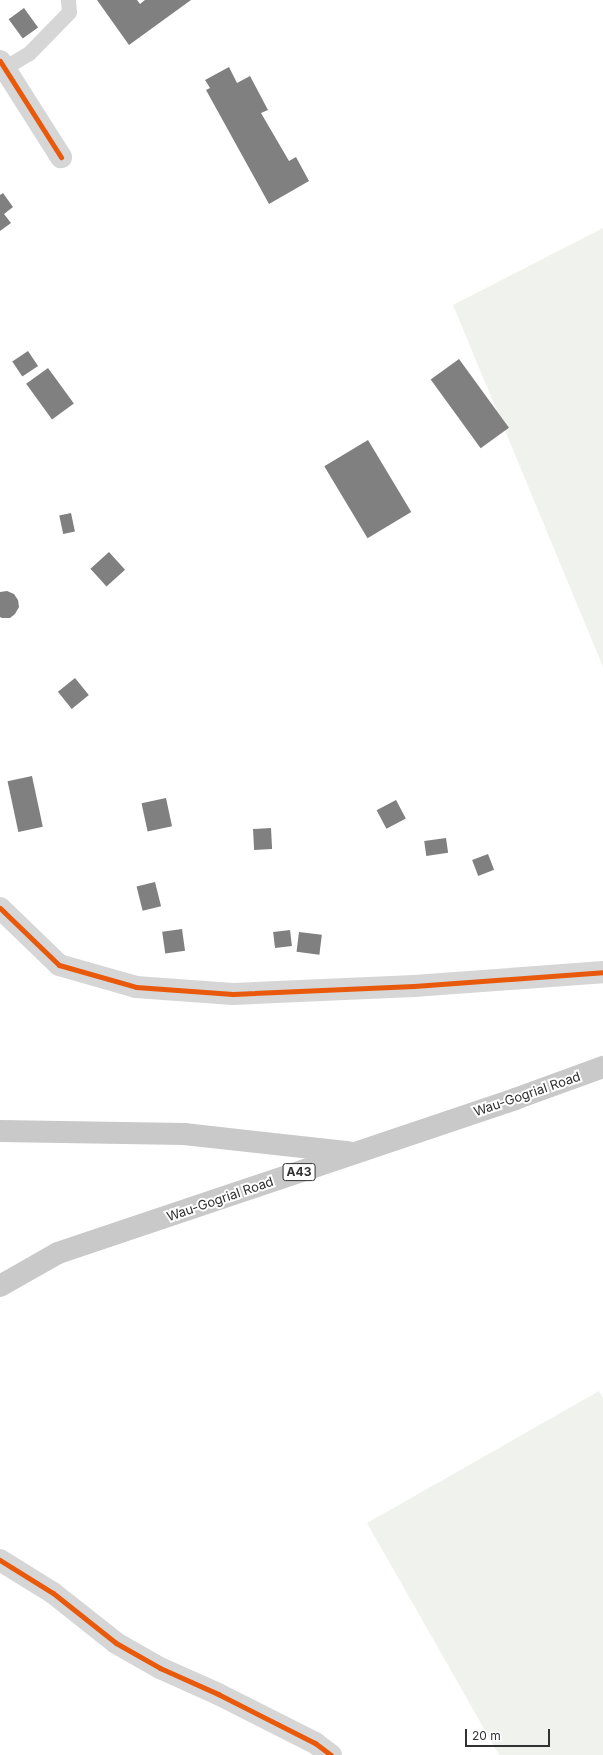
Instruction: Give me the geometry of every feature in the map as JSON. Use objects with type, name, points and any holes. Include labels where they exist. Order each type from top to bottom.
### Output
[{"type":"main road","name":"Wau-Gogrial Road","points":[[0,1286],[58,1253],[515,1099],[603,1067]]},
{"type":"main road","points":[[0,1131],[184,1134],[354,1153]]},
{"type":"street","points":[[2,64],[61,157]]},
{"type":"street","points":[[0,908],[59,965],[136,987],[233,994],[414,986],[603,972]]},
{"type":"street","points":[[0,1560],[53,1593],[116,1643],[160,1668],[218,1694],[316,1743],[331,1755]]},
{"type":"lane","points":[[2,64],[29,53],[69,12],[68,0]]},
{"type":"shaded area","points":[[603,228],[603,667],[453,305]]},
{"type":"shaded area","points":[[599,1391],[603,1398],[603,1755],[499,1755],[367,1523]]},
{"type":"building","points":[[97,0],[137,0],[140,4],[145,0],[191,0],[129,45]]},
{"type":"building","points":[[24,8],[38,27],[23,39],[9,19]]},
{"type":"building","points":[[229,67],[237,83],[250,76],[268,110],[261,113],[289,161],[296,157],[309,181],[269,204],[206,90],[210,88],[205,80]]},
{"type":"building","points":[[3,193],[13,207],[4,214],[11,223],[0,231],[0,195]]},
{"type":"building","points":[[28,351],[38,366],[22,377],[12,362]]},
{"type":"building","points":[[459,359],[509,428],[481,448],[431,380]]},
{"type":"building","points":[[48,368],[74,404],[52,419],[26,384]]},
{"type":"building","points":[[368,440],[411,512],[368,538],[324,466]]},
{"type":"building","points":[[71,513],[75,532],[63,534],[59,515]]},
{"type":"building","points":[[109,552],[125,570],[106,587],[90,569]]},
{"type":"building","points":[[7,591],[14,594],[18,600],[19,607],[15,614],[10,618],[2,618],[0,617],[0,592]]},
{"type":"building","points":[[75,678],[89,695],[72,709],[58,692]]},
{"type":"building","points":[[32,776],[43,827],[18,832],[8,781]]},
{"type":"building","points":[[166,798],[172,826],[148,832],[142,803]]},
{"type":"building","points":[[396,800],[406,819],[386,829],[377,810]]},
{"type":"building","points":[[271,828],[272,849],[254,850],[253,829]]},
{"type":"building","points":[[446,838],[448,853],[426,856],[424,841]]},
{"type":"building","points":[[488,854],[494,870],[478,876],[472,860]]},
{"type":"building","points":[[155,882],[161,906],[143,911],[137,887]]},
{"type":"building","points":[[182,929],[185,951],[165,954],[162,932]]},
{"type":"building","points":[[290,930],[292,946],[275,948],[273,932]]},
{"type":"building","points":[[299,932],[322,935],[319,955],[297,952]]},
{"type":"cycle path","points":[[0,61],[61,157]]},
{"type":"cycle path","points":[[0,908],[59,965],[136,987],[233,994],[414,986],[603,972]]},
{"type":"cycle path","points":[[0,1560],[53,1593],[116,1643],[160,1668],[218,1694],[315,1743],[331,1755]]}]
